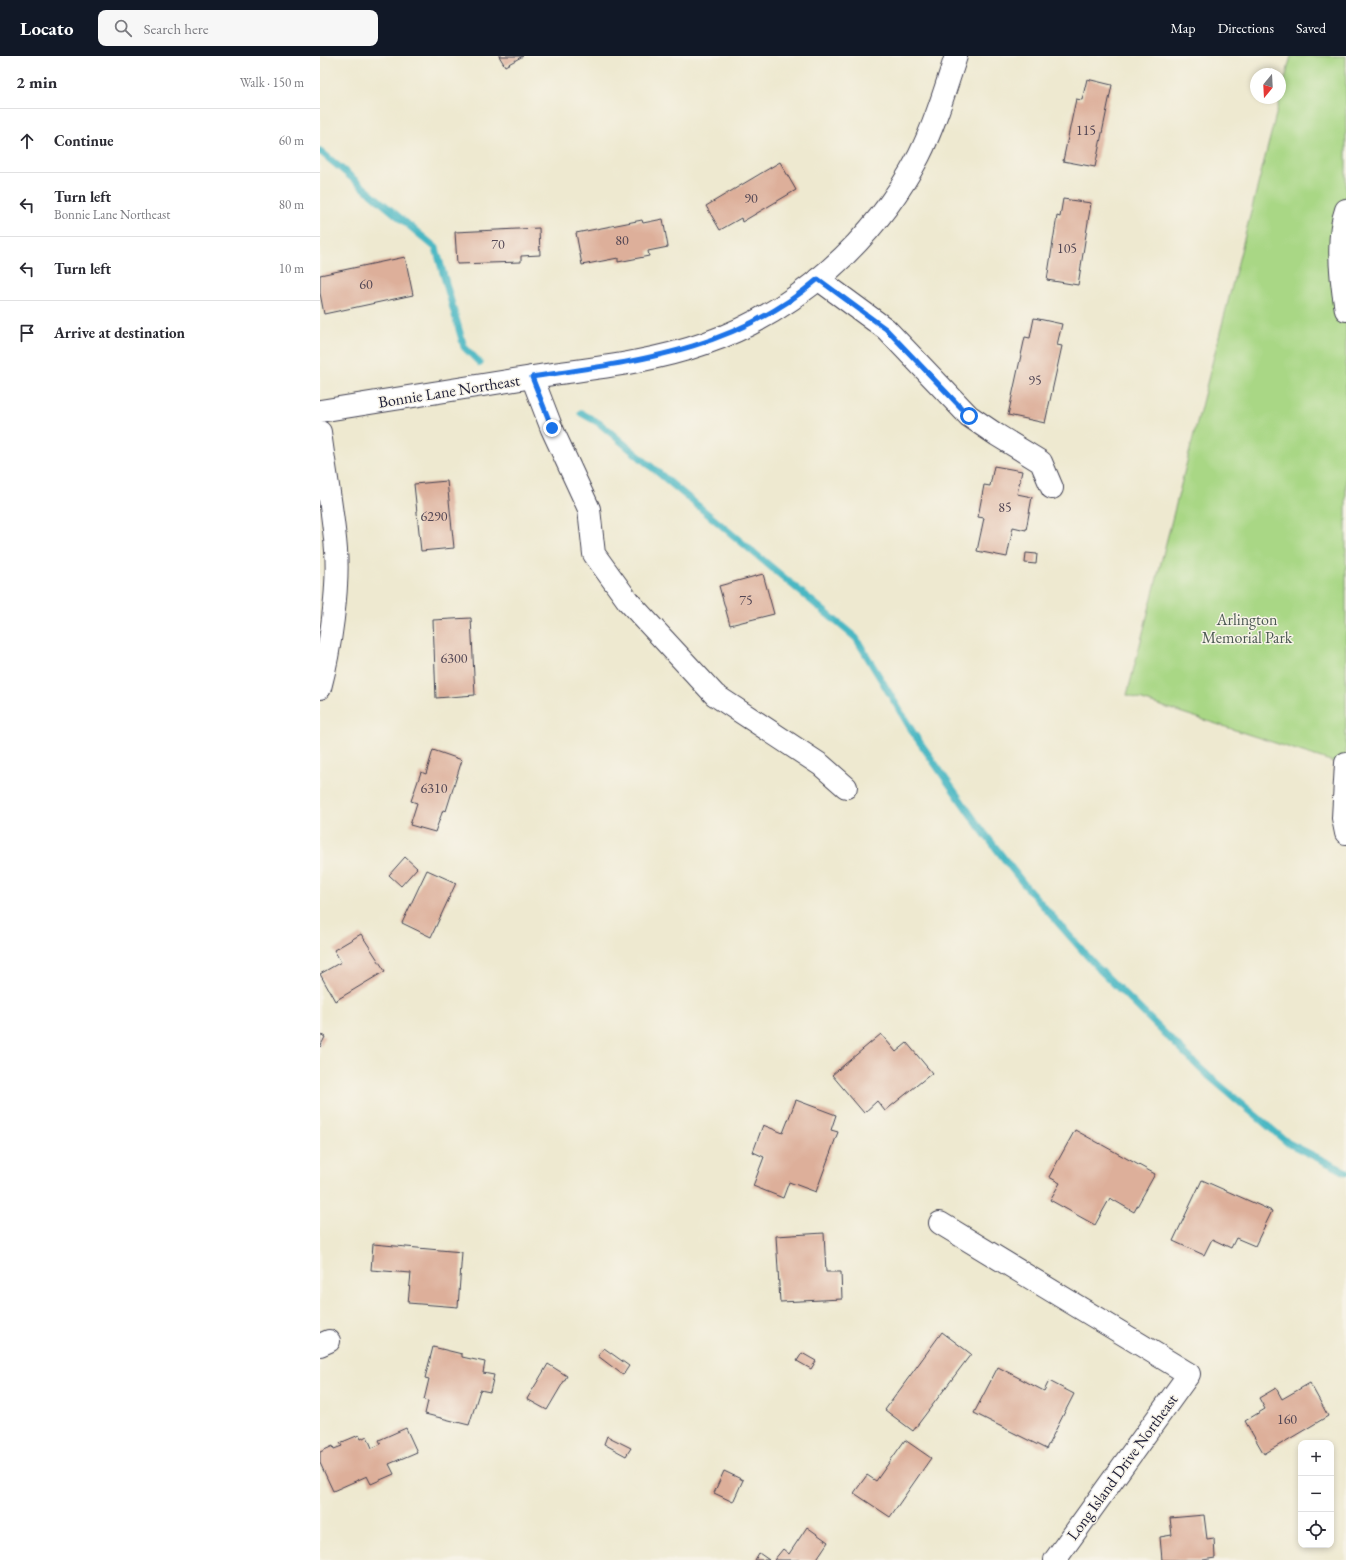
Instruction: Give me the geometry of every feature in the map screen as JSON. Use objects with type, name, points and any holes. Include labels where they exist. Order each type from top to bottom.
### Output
[{"type":"street","name":"Bonnie Lane Northeast","points":[[320,411],[642,360],[707,343],[756,321],[807,288],[818,279],[852,249],[891,202],[919,156],[940,106],[956,56]]},
{"type":"street","points":[[1346,210],[1342,233],[1342,285],[1346,310]]},
{"type":"street","points":[[818,279],[886,329],[969,416],[1041,462],[1052,488]]},
{"type":"street","points":[[532,377],[552,428],[589,509],[594,554],[628,601],[716,695],[821,765],[846,787]]},
{"type":"street","points":[[320,432],[336,551],[335,598],[325,671],[320,688]]},
{"type":"street","points":[[1346,763],[1343,818],[1346,833]]},
{"type":"street","name":"Long Island Drive Northeast","points":[[940,1223],[1189,1374],[1055,1560]]},
{"type":"green space","name":"Arlington Memorial Park","points":[[1291,56],[1346,56],[1346,766],[1127,695],[1279,104],[1286,104],[1286,75]]},
{"type":"building","points":[[499,56],[523,56],[505,66]]},
{"type":"building","points":[[1087,79],[1112,85],[1095,167],[1063,161],[1076,99],[1082,100]]},
{"type":"building","points":[[780,162],[796,190],[742,222],[741,218],[720,230],[706,206]]},
{"type":"building","points":[[1063,199],[1091,203],[1078,285],[1047,280],[1057,216],[1060,217]]},
{"type":"building","points":[[663,219],[668,247],[648,251],[649,256],[618,262],[618,258],[582,265],[576,233],[642,220],[643,223]]},
{"type":"building","points":[[539,228],[540,255],[521,256],[521,262],[457,264],[455,232]]},
{"type":"building","points":[[405,257],[413,295],[324,314],[320,293],[320,275]]},
{"type":"building","points":[[1034,318],[1062,324],[1057,345],[1062,346],[1045,423],[1008,415],[1025,337],[1030,338]]},
{"type":"building","points":[[994,466],[1022,471],[1017,494],[1032,497],[1026,530],[1013,527],[1007,557],[977,551],[984,518],[978,517],[984,485],[990,486]]},
{"type":"building","points":[[447,481],[454,548],[421,551],[414,484]]},
{"type":"building","points":[[1026,553],[1037,554],[1036,564],[1025,563]]},
{"type":"building","points":[[763,574],[774,614],[730,625],[719,586]]},
{"type":"building","points":[[471,618],[475,695],[436,698],[433,620]]},
{"type":"building","points":[[433,750],[462,760],[446,811],[443,810],[435,832],[410,825],[417,803],[411,801],[421,772],[426,774]]},
{"type":"building","points":[[405,857],[417,868],[401,886],[389,875]]},
{"type":"building","points":[[427,870],[456,883],[431,937],[402,923]]},
{"type":"building","points":[[361,934],[385,971],[335,1001],[320,974],[341,962],[334,950]]},
{"type":"building","points":[[320,1034],[325,1037],[320,1047]]},
{"type":"building","points":[[881,1034],[896,1052],[907,1043],[932,1073],[885,1111],[877,1101],[864,1113],[832,1075]]},
{"type":"building","points":[[796,1100],[836,1115],[831,1130],[838,1132],[816,1192],[789,1182],[783,1198],[753,1186],[764,1157],[753,1152],[763,1125],[783,1133]]},
{"type":"building","points":[[1075,1130],[1155,1174],[1134,1212],[1110,1198],[1095,1225],[1050,1200],[1060,1183],[1049,1177]]},
{"type":"building","points":[[1202,1180],[1272,1211],[1255,1246],[1236,1238],[1231,1248],[1212,1239],[1204,1255],[1173,1241]]},
{"type":"building","points":[[824,1233],[826,1272],[841,1272],[842,1299],[780,1302],[776,1236]]},
{"type":"building","points":[[373,1244],[462,1252],[458,1307],[408,1303],[411,1273],[371,1270]]},
{"type":"building","points":[[942,1332],[971,1354],[913,1431],[885,1410]]},
{"type":"building","points":[[433,1347],[462,1354],[462,1357],[485,1362],[483,1373],[494,1375],[490,1392],[480,1390],[469,1425],[425,1414],[428,1401],[424,1400],[429,1379],[425,1378]]},
{"type":"building","points":[[604,1348],[629,1366],[623,1375],[598,1356]]},
{"type":"building","points":[[802,1353],[816,1361],[811,1369],[797,1361]]},
{"type":"building","points":[[548,1364],[567,1376],[547,1410],[527,1399]]},
{"type":"building","points":[[998,1367],[1044,1391],[1049,1381],[1074,1394],[1046,1449],[974,1413]]},
{"type":"building","points":[[1310,1383],[1328,1416],[1264,1454],[1245,1421],[1265,1409],[1259,1398],[1276,1388],[1282,1399]]},
{"type":"building","points":[[406,1428],[417,1452],[389,1464],[394,1474],[371,1484],[367,1476],[333,1491],[320,1463],[320,1452],[333,1446],[334,1449],[342,1446],[340,1443],[359,1435],[361,1439],[367,1436],[372,1448],[381,1444],[379,1440]]},
{"type":"building","points":[[607,1436],[631,1448],[626,1456],[604,1444]]},
{"type":"building","points":[[905,1440],[931,1458],[890,1517],[854,1493],[867,1475],[876,1481]]},
{"type":"building","points":[[724,1471],[743,1480],[733,1502],[714,1493]]},
{"type":"building","points":[[1204,1515],[1207,1539],[1214,1538],[1215,1558],[1203,1560],[1162,1560],[1160,1537],[1172,1535],[1170,1518]]},
{"type":"building","points":[[807,1527],[828,1542],[816,1560],[774,1560],[783,1549],[789,1554]]},
{"type":"building","points":[[759,1553],[769,1560],[755,1560]]},
{"type":"waterway","points":[[320,151],[436,248],[464,347],[480,363]]},
{"type":"waterway","points":[[581,413],[599,423],[856,638],[914,734],[978,825],[1023,883],[1097,967],[1203,1071],[1288,1143],[1346,1172]]},
{"type":"route","points":[[552,428],[532,377],[642,360],[707,343],[756,321],[807,288],[818,279],[886,329],[943,387],[969,416]]}]
